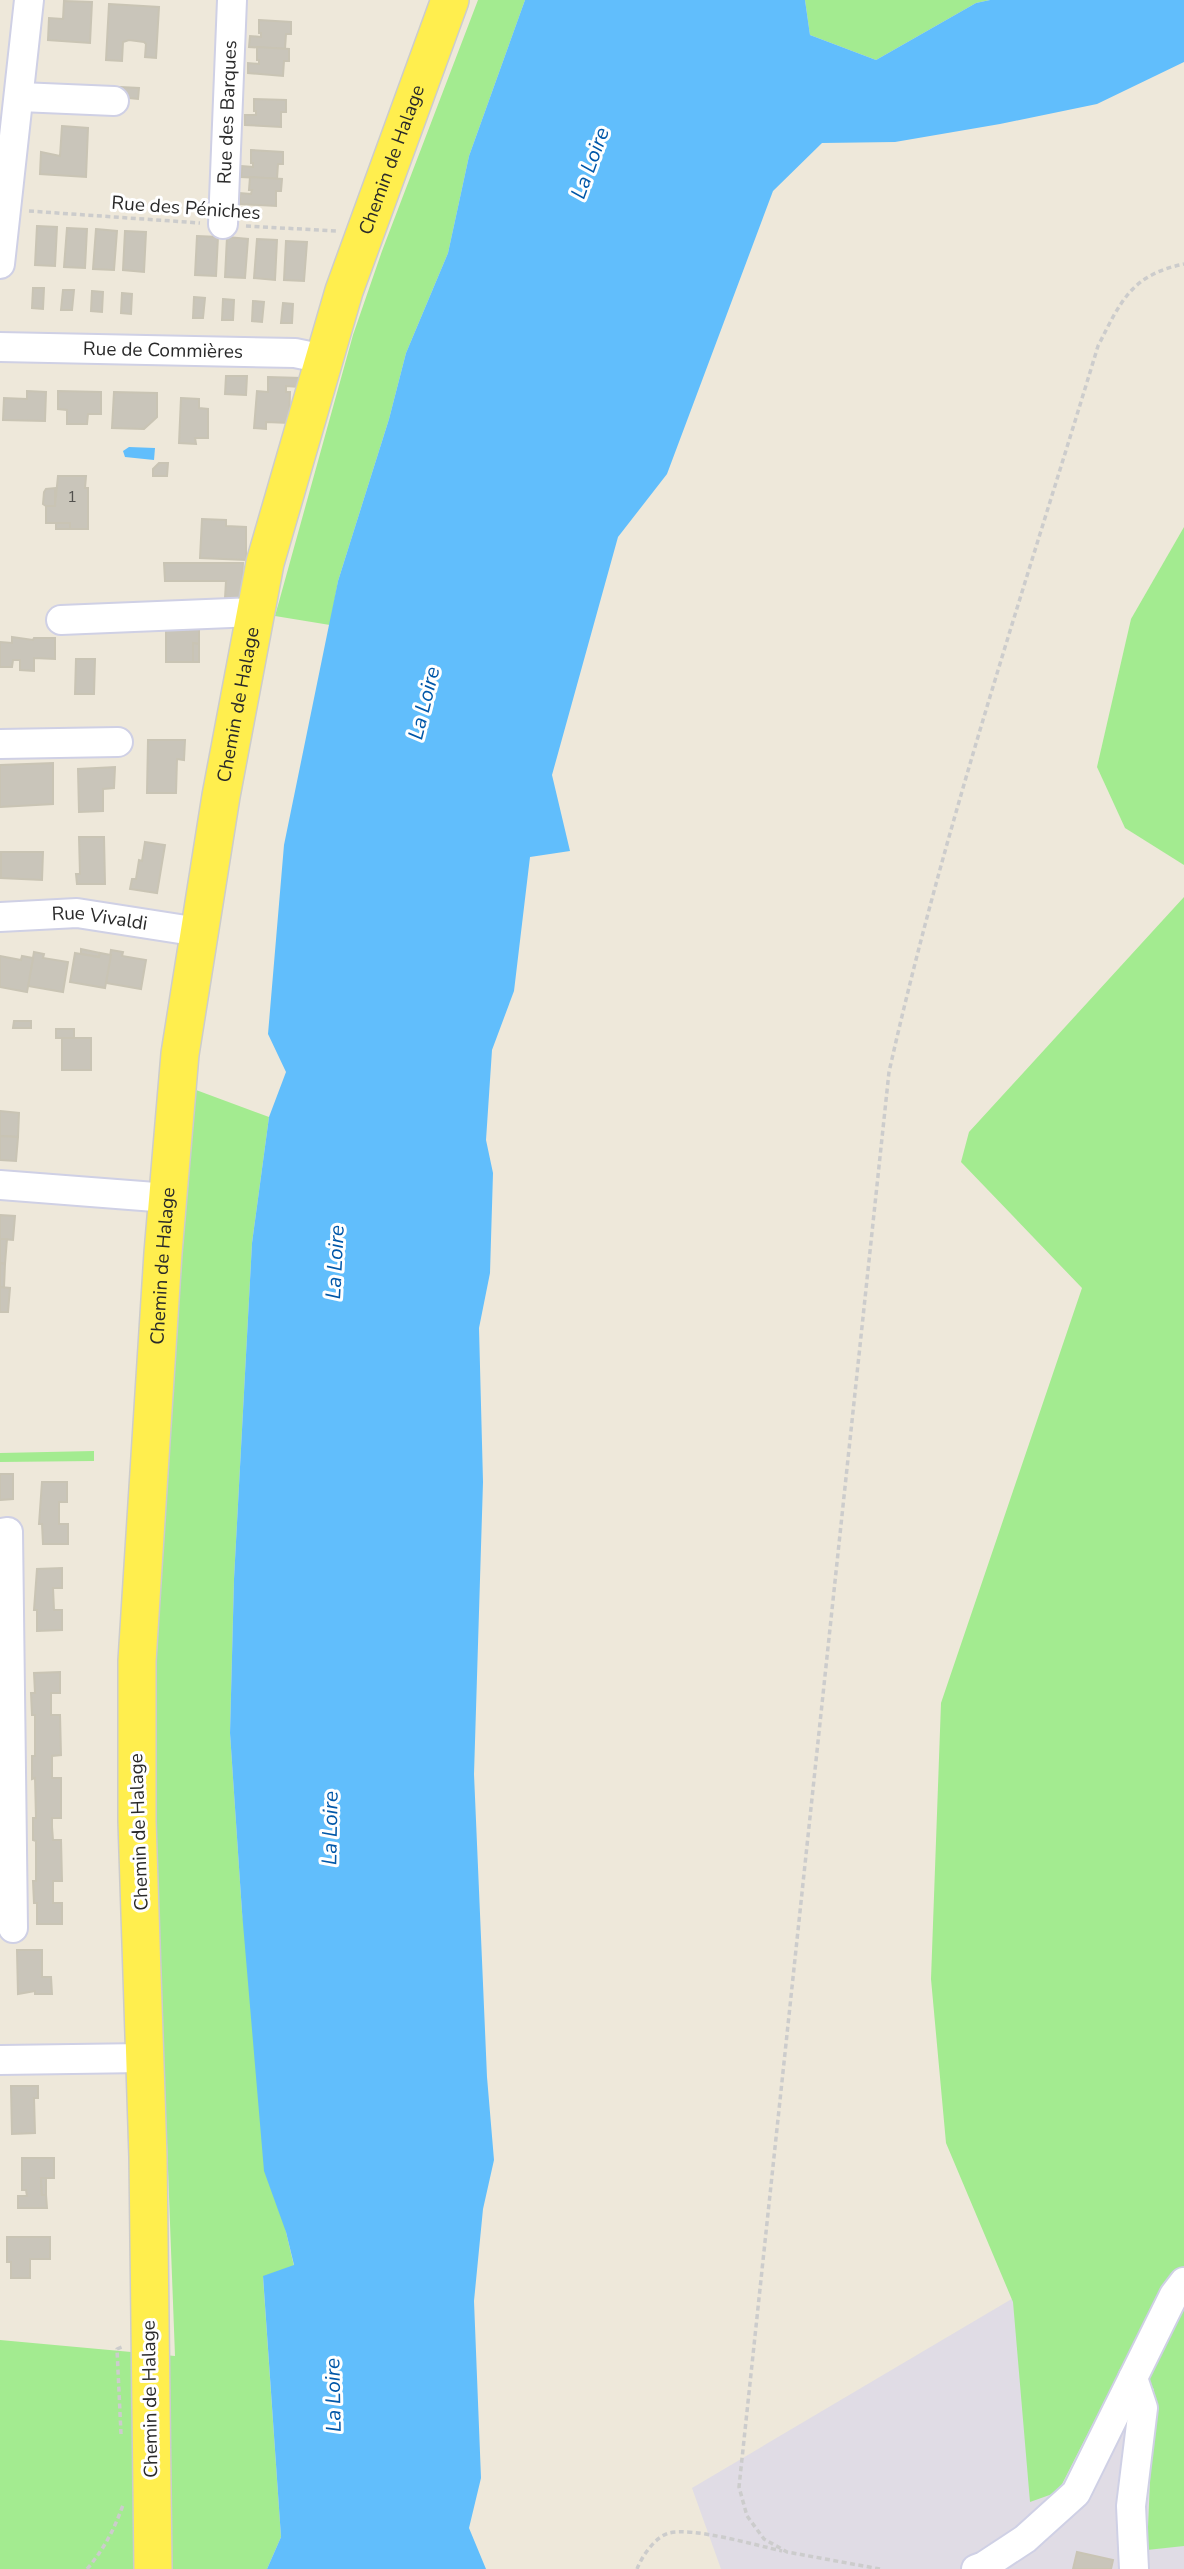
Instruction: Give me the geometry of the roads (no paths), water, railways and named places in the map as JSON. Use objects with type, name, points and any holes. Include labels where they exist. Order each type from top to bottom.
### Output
[{"type":"main road","name":"Chemin de Halage","points":[[153,2569],[145,2048],[137,1821],[137,1661],[180,1054],[265,563],[344,291],[450,0]]},
{"type":"street","points":[[0,264],[29,0]]},
{"type":"street","name":"Rue des Barques","points":[[223,224],[232,0]]},
{"type":"street","points":[[19,97],[114,101]]},
{"type":"street","name":"Rue de Commières","points":[[0,347],[295,353],[324,359]]},
{"type":"street","points":[[61,620],[255,612]]},
{"type":"street","points":[[0,744],[118,743]]},
{"type":"street","name":"Rue Vivaldi","points":[[0,917],[78,913],[199,932]]},
{"type":"street","points":[[0,1185],[168,1198]]},
{"type":"street","points":[[0,1533],[8,1532],[6,1783],[13,1928]]},
{"type":"street","points":[[0,2040],[145,2048]]},
{"type":"street","points":[[0,2060],[145,2048]]},
{"type":"street","points":[[976,2569],[1025,2539],[1076,2493],[1174,2295],[1184,2282]]},
{"type":"street","points":[[1133,2378],[1143,2408],[1131,2506],[1134,2569]]},
{"type":"water","name":"La Loire","points":[[525,0],[805,0],[810,35],[876,60],[976,3],[990,0],[1184,0],[1184,62],[1097,104],[895,142],[822,143],[773,191],[667,474],[618,537],[552,775],[570,851],[530,857],[514,991],[492,1050],[486,1140],[493,1173],[490,1273],[479,1328],[483,1482],[474,1774],[487,2077],[494,2160],[483,2209],[474,2301],[481,2478],[469,2528],[486,2569],[267,2569],[281,2537],[263,2276],[294,2265],[286,2232],[264,2171],[230,1733],[234,1579],[252,1243],[269,1117],[286,1072],[268,1034],[284,845],[338,581],[389,419],[406,353],[448,253],[469,156]]},
{"type":"water","points":[[129,447],[155,448],[154,460],[125,457],[123,451]]}]
